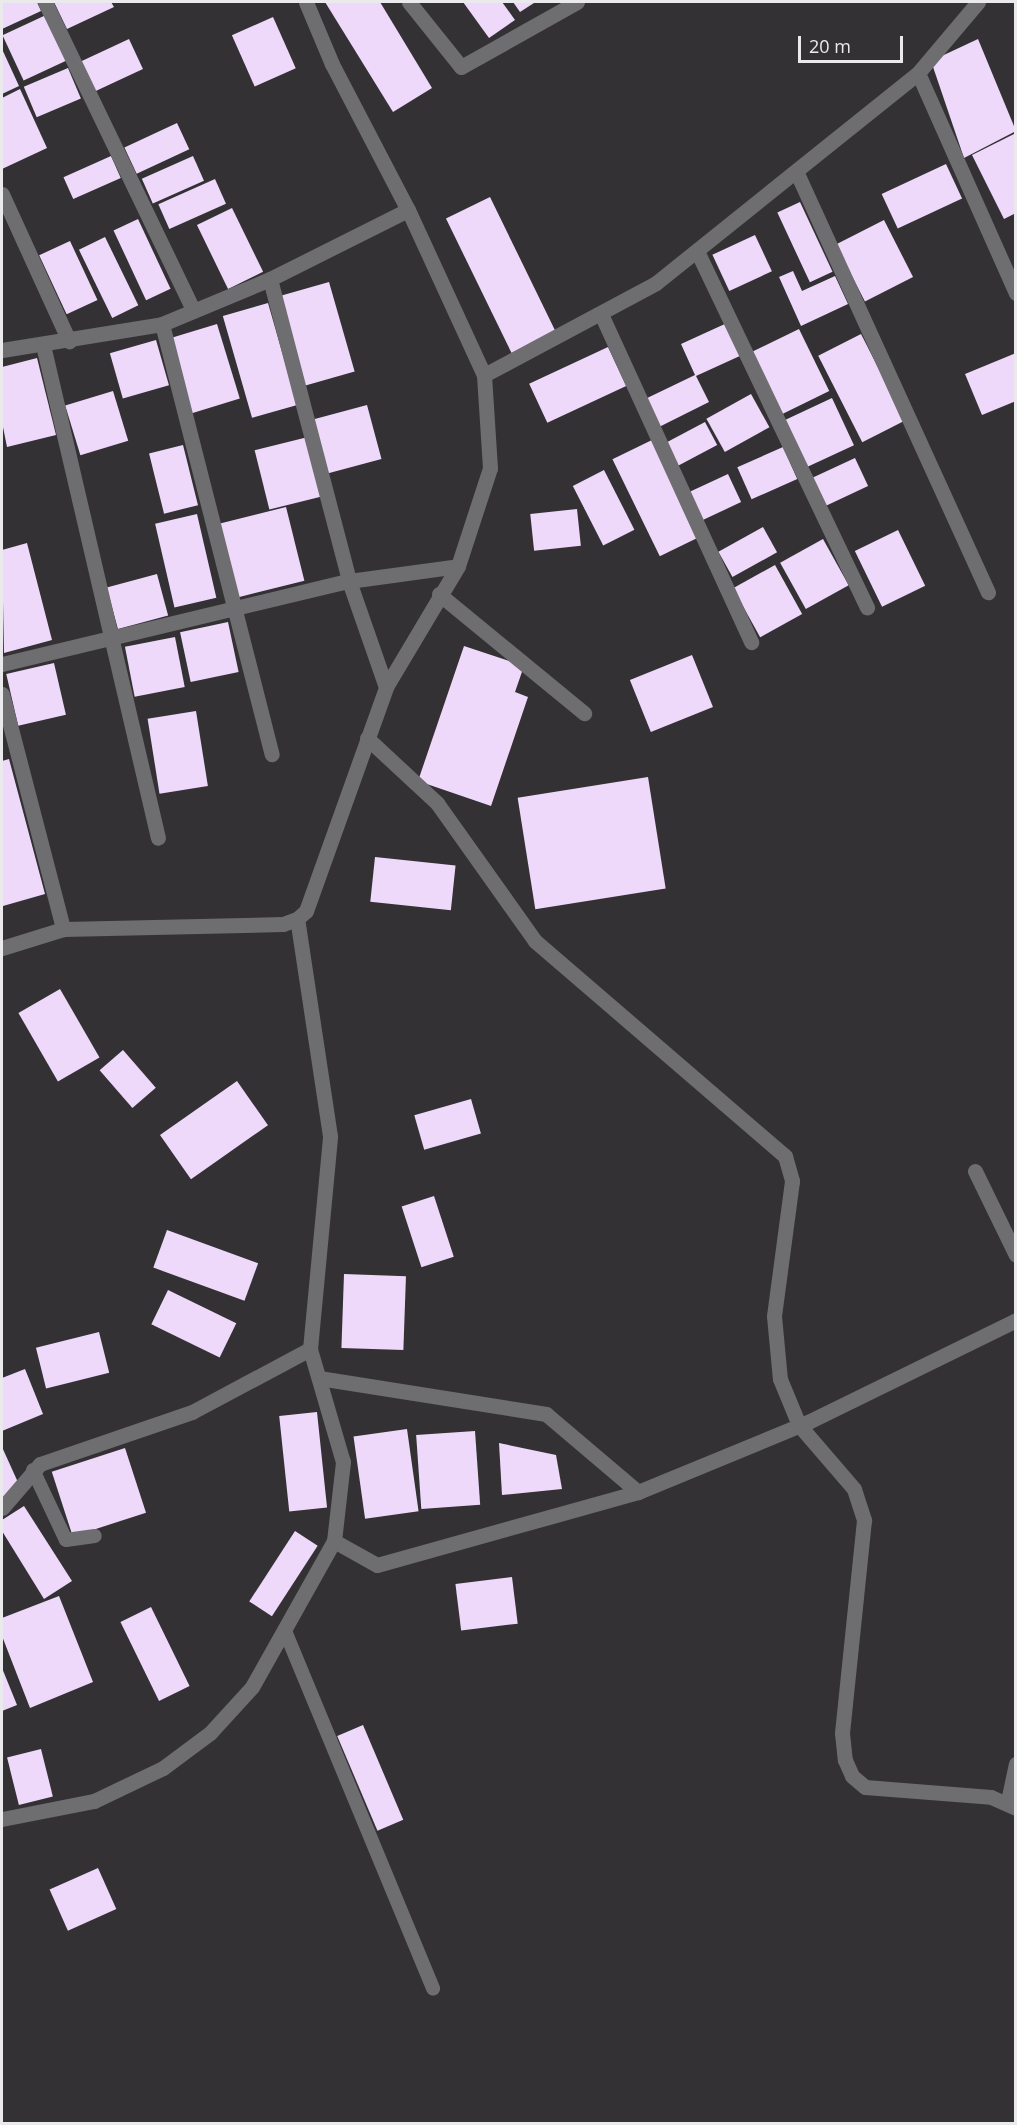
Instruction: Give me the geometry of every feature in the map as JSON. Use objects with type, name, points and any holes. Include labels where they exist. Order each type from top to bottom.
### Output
[{"type":"street","points":[[45,2],[193,310]]},
{"type":"street","points":[[2,948],[63,929],[283,924],[297,919],[306,911],[386,687],[439,594],[458,566],[490,468],[484,375],[408,210],[332,64],[306,2]]},
{"type":"street","points":[[409,2],[460,67],[577,2]]},
{"type":"street","points":[[484,375],[656,283],[918,73],[978,2]]},
{"type":"street","points":[[918,73],[1016,293]]},
{"type":"street","points":[[796,171],[988,592]]},
{"type":"street","points":[[2,194],[69,341]]},
{"type":"street","points":[[2,350],[69,341],[162,324],[270,279],[408,210]]},
{"type":"street","points":[[697,251],[867,608]]},
{"type":"street","points":[[270,279],[350,581],[386,687]]},
{"type":"street","points":[[601,314],[752,642]]},
{"type":"street","points":[[162,324],[233,610],[272,754]]},
{"type":"street","points":[[43,345],[107,637],[158,838]]},
{"type":"street","points":[[2,664],[107,637],[233,610],[350,581],[458,566]]},
{"type":"street","points":[[439,594],[584,713]]},
{"type":"street","points":[[2,694],[63,929]]},
{"type":"street","points":[[367,738],[437,803],[535,941],[785,1156],[792,1181],[774,1316],[780,1379],[799,1425],[854,1489],[862,1505],[842,1733],[852,1776],[865,1786],[1012,1805],[1016,1764]]},
{"type":"street","points":[[2,1819],[94,1801],[163,1768],[210,1733],[252,1687],[334,1540],[343,1462],[310,1349],[330,1136],[297,919]]},
{"type":"street","points":[[975,1171],[1016,1255]]},
{"type":"street","points":[[334,1540],[377,1565],[638,1492],[799,1425],[1016,1320]]},
{"type":"street","points":[[2,1508],[18,1494],[33,1470],[192,1412],[310,1349]]},
{"type":"street","points":[[319,1378],[546,1414],[638,1492]]},
{"type":"lane","points":[[33,1470],[66,1540],[73,1543],[95,1536]]},
{"type":"lane","points":[[285,1631],[433,1989]]},
{"type":"building","points":[[2,2],[37,2],[41,11],[2,29]]},
{"type":"building","points":[[54,2],[111,2],[114,7],[67,29]]},
{"type":"building","points":[[325,2],[380,2],[432,88],[393,112]]},
{"type":"building","points":[[463,2],[502,2],[515,20],[489,38]]},
{"type":"building","points":[[513,2],[532,2],[534,3],[520,12]]},
{"type":"building","points":[[46,15],[67,60],[24,81],[2,35]]},
{"type":"building","points":[[273,17],[296,68],[255,86],[232,35]]},
{"type":"building","points":[[129,39],[143,69],[93,92],[79,62]]},
{"type":"building","points":[[978,39],[1016,131],[964,158],[931,61]]},
{"type":"building","points":[[2,49],[19,86],[2,94]]},
{"type":"building","points":[[68,68],[81,98],[37,117],[24,87]]},
{"type":"building","points":[[20,89],[47,148],[2,169],[2,98]]},
{"type":"building","points":[[177,123],[189,149],[137,174],[124,148]]},
{"type":"building","points":[[1016,133],[1016,213],[1004,219],[972,155]]},
{"type":"building","points":[[111,156],[121,178],[73,199],[63,177]]},
{"type":"building","points":[[193,156],[204,181],[153,203],[142,179]]},
{"type":"building","points":[[946,164],[962,198],[898,228],[882,194]]},
{"type":"building","points":[[215,179],[226,204],[169,229],[158,204]]},
{"type":"building","points":[[490,197],[556,333],[512,354],[446,218]]},
{"type":"building","points":[[800,202],[833,272],[810,282],[777,213]]},
{"type":"building","points":[[232,208],[263,272],[228,289],[197,225]]},
{"type":"building","points":[[138,219],[171,289],[146,300],[114,230]]},
{"type":"building","points":[[884,220],[913,277],[865,302],[836,245]]},
{"type":"building","points":[[755,235],[772,271],[729,291],[712,255]]},
{"type":"building","points":[[105,237],[138,305],[112,318],[79,250]]},
{"type":"building","points":[[70,241],[97,300],[67,314],[39,255]]},
{"type":"building","points":[[793,271],[802,291],[835,276],[848,304],[801,326],[779,277]]},
{"type":"building","points":[[329,282],[355,371],[305,386],[279,296]]},
{"type":"building","points":[[268,303],[297,405],[252,418],[223,316]]},
{"type":"building","points":[[727,323],[742,355],[696,376],[709,402],[657,428],[643,400],[695,375],[681,344]]},
{"type":"building","points":[[217,324],[240,399],[192,413],[169,339]]},
{"type":"building","points":[[799,329],[829,391],[780,415],[750,353]]},
{"type":"building","points":[[861,334],[905,420],[862,442],[818,356]]},
{"type":"building","points":[[156,340],[169,385],[123,398],[110,353]]},
{"type":"building","points":[[608,347],[626,386],[547,423],[529,384]]},
{"type":"building","points":[[1016,353],[1016,401],[982,415],[965,374]]},
{"type":"building","points":[[37,358],[56,435],[7,447],[2,422],[2,367]]},
{"type":"building","points":[[113,391],[128,441],[80,455],[65,406]]},
{"type":"building","points":[[751,394],[769,427],[725,452],[706,419]]},
{"type":"building","points":[[832,398],[854,445],[806,468],[784,420]]},
{"type":"building","points":[[367,405],[381,459],[328,473],[314,419]]},
{"type":"building","points":[[705,422],[717,445],[676,467],[664,444]]},
{"type":"building","points":[[308,437],[323,496],[269,509],[255,450]]},
{"type":"building","points":[[652,440],[699,537],[660,556],[612,459]]},
{"type":"building","points":[[183,445],[198,505],[164,514],[149,453]]},
{"type":"building","points":[[783,447],[797,479],[752,499],[737,467]]},
{"type":"building","points":[[855,458],[868,486],[826,506],[812,478]]},
{"type":"building","points":[[604,470],[634,530],[603,546],[573,486]]},
{"type":"building","points":[[728,474],[741,502],[701,521],[688,493]]},
{"type":"building","points":[[286,507],[304,581],[237,597],[219,524]]},
{"type":"building","points":[[577,509],[581,546],[534,551],[530,514]]},
{"type":"building","points":[[197,514],[216,598],[174,607],[155,524]]},
{"type":"building","points":[[763,527],[777,552],[732,577],[718,552]]},
{"type":"building","points":[[898,530],[925,586],[882,607],[855,551]]},
{"type":"building","points":[[823,539],[849,585],[806,609],[780,563]]},
{"type":"building","points":[[27,543],[52,640],[4,653],[2,550]]},
{"type":"building","points":[[775,565],[802,614],[760,637],[733,588]]},
{"type":"building","points":[[157,574],[168,616],[118,629],[107,587]]},
{"type":"building","points":[[228,622],[239,672],[191,682],[180,632]]},
{"type":"building","points":[[175,637],[185,687],[135,697],[125,647]]},
{"type":"building","points":[[464,646],[524,666],[515,692],[528,697],[491,806],[418,781]]},
{"type":"building","points":[[692,655],[713,707],[651,732],[630,680]]},
{"type":"building","points":[[54,663],[66,715],[18,726],[6,674]]},
{"type":"building","points":[[196,711],[208,786],[159,794],[148,719]]},
{"type":"building","points":[[9,759],[45,894],[3,906],[2,761]]},
{"type":"building","points":[[648,777],[666,889],[535,909],[518,798]]},
{"type":"building","points":[[375,857],[456,865],[451,910],[370,902]]},
{"type":"building","points":[[60,989],[100,1057],[58,1081],[18,1013]]},
{"type":"building","points":[[123,1050],[156,1088],[132,1108],[100,1070]]},
{"type":"building","points":[[237,1081],[268,1125],[191,1179],[160,1135]]},
{"type":"building","points":[[471,1099],[481,1134],[424,1150],[414,1115]]},
{"type":"building","points":[[434,1196],[454,1257],[421,1267],[402,1207]]},
{"type":"building","points":[[167,1230],[258,1263],[244,1301],[153,1268]]},
{"type":"building","points":[[344,1274],[406,1276],[403,1350],[341,1348]]},
{"type":"building","points":[[168,1290],[236,1323],[220,1357],[151,1324]]},
{"type":"building","points":[[99,1332],[109,1373],[46,1388],[36,1348]]},
{"type":"building","points":[[25,1369],[43,1414],[2,1431],[2,1378]]},
{"type":"building","points":[[317,1412],[327,1507],[289,1511],[279,1416]]},
{"type":"building","points":[[407,1429],[419,1511],[365,1519],[354,1437]]},
{"type":"building","points":[[475,1431],[480,1505],[421,1509],[416,1435]]},
{"type":"building","points":[[499,1443],[556,1455],[562,1489],[502,1495]]},
{"type":"building","points":[[2,1447],[21,1489],[2,1498]]},
{"type":"building","points":[[125,1448],[146,1513],[73,1536],[52,1472]]},
{"type":"building","points":[[24,1506],[72,1581],[44,1599],[2,1531],[2,1520]]},
{"type":"building","points":[[295,1531],[318,1546],[272,1616],[249,1601]]},
{"type":"building","points":[[512,1577],[518,1624],[461,1631],[455,1584]]},
{"type":"building","points":[[59,1596],[93,1682],[30,1708],[2,1636],[2,1618]]},
{"type":"building","points":[[151,1607],[190,1686],[159,1701],[120,1622]]},
{"type":"building","points":[[2,1668],[17,1705],[2,1711]]},
{"type":"building","points":[[363,1725],[403,1820],[377,1831],[337,1736]]},
{"type":"building","points":[[41,1749],[53,1797],[19,1805],[7,1757]]},
{"type":"building","points":[[98,1868],[116,1909],[68,1931],[50,1890]]}]
